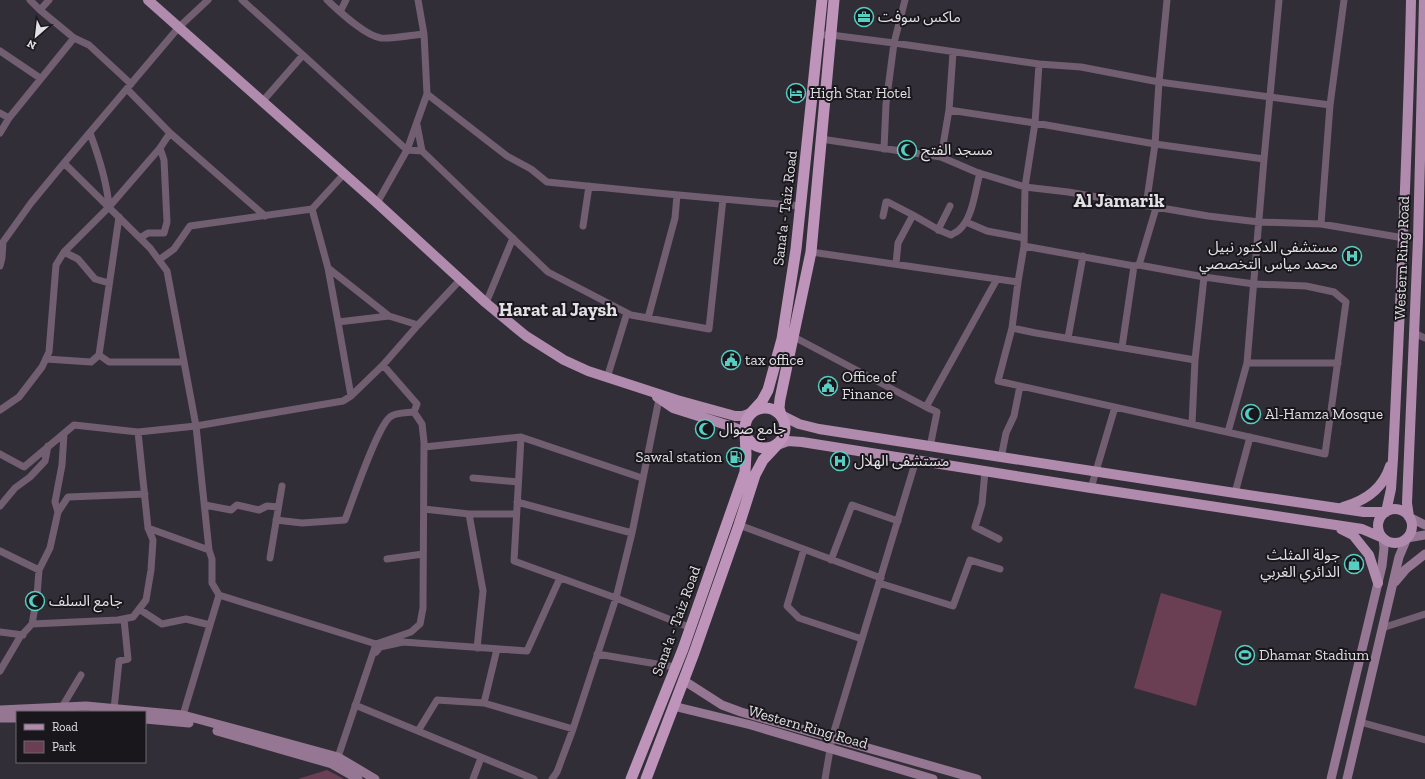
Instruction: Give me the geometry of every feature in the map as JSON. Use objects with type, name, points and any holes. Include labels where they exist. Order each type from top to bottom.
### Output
[{"type":"highway","name":"Sana'a - Taiz Road","points":[[751,413],[762,401],[768,390],[782,339],[796,249],[822,0]]},
{"type":"highway","name":"Sana'a - Taiz Road","points":[[781,415],[779,408],[780,399],[811,252],[834,0]]},
{"type":"highway","points":[[763,407],[770,408],[781,415],[784,421],[785,434],[777,445],[750,474],[746,454],[744,425],[751,413],[757,409],[763,407]]},
{"type":"highway","points":[[745,432],[747,438],[757,447],[771,448],[777,445]]},
{"type":"highway","name":"Sana'a - Taiz Road","points":[[646,779],[672,706],[694,653],[739,525],[750,474]]},
{"type":"highway","name":"Sana'a - Taiz Road","points":[[631,779],[750,474]]},
{"type":"highway","points":[[683,649],[694,653]]},
{"type":"main road","points":[[148,0],[377,203],[486,303],[544,349],[570,363],[607,378],[677,400],[735,416],[743,416],[751,413]]},
{"type":"main road","name":"Western Ring Road","points":[[1386,512],[1391,489],[1393,459],[1404,238],[1411,0]]},
{"type":"main road","name":"Western Ring Road","points":[[1409,517],[1407,503],[1418,239],[1424,0]]},
{"type":"main road","points":[[1404,238],[1418,239]]},
{"type":"main road","points":[[647,390],[673,408],[745,432]]},
{"type":"main road","points":[[781,415],[799,424],[819,429],[1096,473],[1364,512],[1386,512],[1396,510],[1401,511],[1425,525]]},
{"type":"main road","points":[[777,445],[788,441],[802,442],[1362,529],[1392,543],[1402,541],[1406,538],[1425,535]]},
{"type":"main road","points":[[1339,508],[1354,504],[1368,497],[1388,474],[1393,459]]},
{"type":"main road","points":[[1331,779],[1384,558],[1382,538],[1378,524],[1382,515],[1386,512]]},
{"type":"main road","points":[[1347,779],[1399,557],[1406,538],[1412,528],[1409,517]]},
{"type":"main road","points":[[1330,524],[1354,536],[1369,556],[1378,583]]},
{"type":"main road","points":[[1392,586],[1406,568],[1425,554]]},
{"type":"main road","points":[[683,680],[722,705],[741,712],[977,779]]},
{"type":"main road","points":[[0,710],[86,706],[134,711]]},
{"type":"main road","name":"Western Ring Road","points":[[672,706],[751,725],[933,779]]},
{"type":"main road","points":[[146,712],[183,716],[338,757],[375,779]]},
{"type":"main road","points":[[0,718],[16,718]]},
{"type":"main road","points":[[146,719],[185,722],[332,764],[358,779]]},
{"type":"street","points":[[30,0],[74,38],[89,45],[129,86],[170,133],[265,216]]},
{"type":"street","points":[[40,10],[49,0]]},
{"type":"street","points":[[0,266],[2,258],[1,241],[64,163],[179,27],[208,0]]},
{"type":"street","points":[[327,0],[365,32],[380,38],[424,34]]},
{"type":"street","points":[[340,12],[346,0]]},
{"type":"street","points":[[377,203],[407,150],[417,126],[427,94],[424,34],[418,0]]},
{"type":"street","points":[[884,149],[886,104],[894,43],[905,0]]},
{"type":"street","points":[[1146,206],[1155,144],[1167,0]]},
{"type":"street","points":[[1228,432],[1247,363],[1258,222],[1279,0]]},
{"type":"street","points":[[1321,224],[1330,105],[1344,0]]},
{"type":"street","points":[[246,1],[303,56],[407,150],[422,151]]},
{"type":"street","points":[[818,35],[831,35],[894,43],[1039,64],[1081,67],[1159,82],[1330,105]]},
{"type":"street","points":[[0,133],[9,118],[40,78],[74,38]]},
{"type":"street","points":[[0,51],[40,78]]},
{"type":"street","points":[[941,157],[949,110],[953,52]]},
{"type":"street","points":[[262,102],[303,56]]},
{"type":"street","points":[[1024,246],[1204,277],[1254,284],[1306,286],[1334,292],[1346,302],[1326,454],[998,381],[1012,328],[1024,246],[1025,187],[1035,124],[1039,64]]},
{"type":"street","points":[[427,94],[507,156],[531,169],[547,182],[801,206]]},
{"type":"street","points":[[949,110],[1155,144],[1264,159]]},
{"type":"street","points":[[0,113],[9,118]]},
{"type":"street","points":[[417,126],[422,151],[548,272],[627,313],[708,329],[723,199]]},
{"type":"street","points":[[90,133],[106,182],[108,207]]},
{"type":"street","points":[[0,410],[19,397],[42,367],[49,352],[56,265],[64,252],[108,207],[160,148],[170,133]]},
{"type":"street","points":[[821,139],[941,157],[980,173],[1025,187],[1073,193],[1208,216],[1258,222],[1321,224],[1404,238]]},
{"type":"street","points":[[140,238],[148,233],[164,233],[167,222],[164,160],[160,148]]},
{"type":"street","points":[[64,163],[150,248],[167,271],[196,426],[209,550],[212,559],[212,583],[219,595],[376,644],[411,632],[420,624],[423,608],[424,447],[422,424],[414,412]]},
{"type":"street","points":[[884,216],[886,202],[913,215],[938,230],[951,235],[959,231],[966,222],[973,203],[980,173]]},
{"type":"street","points":[[159,260],[174,249],[190,226],[312,209],[344,174]]},
{"type":"street","points":[[583,226],[589,186]]},
{"type":"street","points":[[648,318],[675,218],[678,195]]},
{"type":"street","points":[[938,230],[950,206]]},
{"type":"street","points":[[1122,347],[1137,265],[1156,208]]},
{"type":"street","points":[[312,209],[328,268],[351,396]]},
{"type":"street","points":[[896,264],[898,242],[913,215]]},
{"type":"street","points":[[46,359],[91,362],[99,355],[119,217]]},
{"type":"street","points":[[966,222],[987,231],[1024,238]]},
{"type":"street","points":[[486,303],[513,238]]},
{"type":"street","points":[[64,252],[78,259],[95,279],[110,283]]},
{"type":"street","points":[[811,252],[1018,282]]},
{"type":"street","points":[[1068,338],[1083,256]]},
{"type":"street","points":[[328,268],[389,316],[418,325]]},
{"type":"street","points":[[1192,424],[1195,360],[1204,277]]},
{"type":"street","points":[[926,407],[997,279]]},
{"type":"street","points":[[0,454],[24,467],[74,425],[138,432],[196,426],[343,400],[351,396],[383,365],[460,280]]},
{"type":"street","points":[[607,378],[627,313]]},
{"type":"street","points":[[338,322],[389,316]]},
{"type":"street","points":[[1012,328],[1195,360]]},
{"type":"street","points":[[1414,333],[1425,338]]},
{"type":"street","points":[[794,337],[937,412],[930,447]]},
{"type":"street","points":[[99,355],[109,362],[184,362]]},
{"type":"street","points":[[1247,363],[1338,363]]},
{"type":"street","points":[[383,365],[417,404],[414,412]]},
{"type":"street","points":[[1001,458],[1006,434],[1014,416],[1020,386]]},
{"type":"street","points":[[552,779],[557,772],[573,729],[616,598],[632,533],[659,399]]},
{"type":"street","points":[[1091,488],[1115,407]]},
{"type":"street","points":[[276,520],[302,523],[345,520],[377,438],[385,424],[389,418],[397,414],[414,412]]},
{"type":"street","points":[[32,624],[124,619],[133,617],[146,600],[151,570],[153,540],[148,528],[138,432]]},
{"type":"street","points":[[58,512],[55,502],[62,465],[64,434]]},
{"type":"street","points":[[424,447],[521,437],[642,478]]},
{"type":"street","points":[[521,437],[514,561],[616,598],[691,628]]},
{"type":"street","points":[[1235,493],[1250,437]]},
{"type":"street","points":[[0,506],[15,488],[30,477],[45,461],[48,446]]},
{"type":"street","points":[[824,779],[832,738],[916,460]]},
{"type":"street","points":[[985,471],[982,504],[975,527],[999,539]]},
{"type":"street","points":[[473,478],[518,482]]},
{"type":"street","points":[[270,558],[282,486]]},
{"type":"street","points":[[0,671],[23,635],[32,624],[37,596],[39,570],[50,548],[58,512],[68,497],[144,494]]},
{"type":"street","points":[[517,502],[632,533]]},
{"type":"street","points":[[205,505],[231,510],[238,505],[259,510],[267,506],[278,507]]},
{"type":"street","points":[[831,560],[852,505],[898,521]]},
{"type":"street","points":[[424,509],[469,514],[516,514]]},
{"type":"street","points":[[469,514],[483,591],[477,648]]},
{"type":"street","points":[[739,525],[804,549],[880,581],[953,606],[970,560],[1000,569]]},
{"type":"street","points":[[148,528],[209,550]]},
{"type":"street","points":[[804,549],[787,606],[799,618],[862,639]]},
{"type":"street","points":[[0,551],[39,570]]},
{"type":"street","points":[[387,559],[423,554]]},
{"type":"street","points":[[372,656],[380,647],[403,642],[527,651],[560,578]]},
{"type":"street","points":[[183,716],[219,595]]},
{"type":"street","points":[[139,609],[162,624],[186,619],[210,625]]},
{"type":"street","points":[[1382,628],[1425,614]]},
{"type":"street","points":[[114,709],[119,661],[128,659],[124,619]]},
{"type":"street","points":[[0,632],[23,635]]},
{"type":"street","points":[[338,757],[376,644]]},
{"type":"street","points":[[484,703],[497,649]]},
{"type":"street","points":[[598,654],[675,667]]},
{"type":"street","points":[[62,707],[81,675]]},
{"type":"street","points":[[418,731],[437,700],[484,703],[573,729]]},
{"type":"street","points":[[355,706],[534,779]]},
{"type":"street","points":[[1360,722],[1425,740]]},
{"type":"street","points":[[473,779],[481,758]]},
{"type":"green space","points":[[1161,593],[1222,611],[1196,706],[1134,688]]},
{"type":"green space","points":[[327,770],[344,779],[298,779]]},
{"type":"place","name":"ماكس سوفت","points":[[864,17]]},
{"type":"place","name":"High Star Hotel","points":[[796,93]]},
{"type":"place","name":"مسجد الفتح","points":[[907,150]]},
{"type":"place","name":"مستشفى الدكتور نبيل محمد مياس التخصصي","points":[[1352,256]]},
{"type":"place","name":"tax office","points":[[731,360]]},
{"type":"place","name":"Office of Finance","points":[[828,386]]},
{"type":"place","name":"Al-Hamza Mosque","points":[[1251,414]]},
{"type":"place","name":"جامع صوال","points":[[705,429]]},
{"type":"place","name":"Sawal station","points":[[736,457]]},
{"type":"place","name":"مستشفى الهلال","points":[[840,461]]},
{"type":"place","name":"جولة المثلث الدائري الغربي","points":[[1354,564]]},
{"type":"place","name":"جامع السلف","points":[[35,601]]},
{"type":"place","name":"Dhamar Stadium","points":[[1245,655]]},
{"type":"district","name":"Al Jamarik","points":[[1119,200]]},
{"type":"district","name":"Harat al Jaysh","points":[[558,309]]}]
